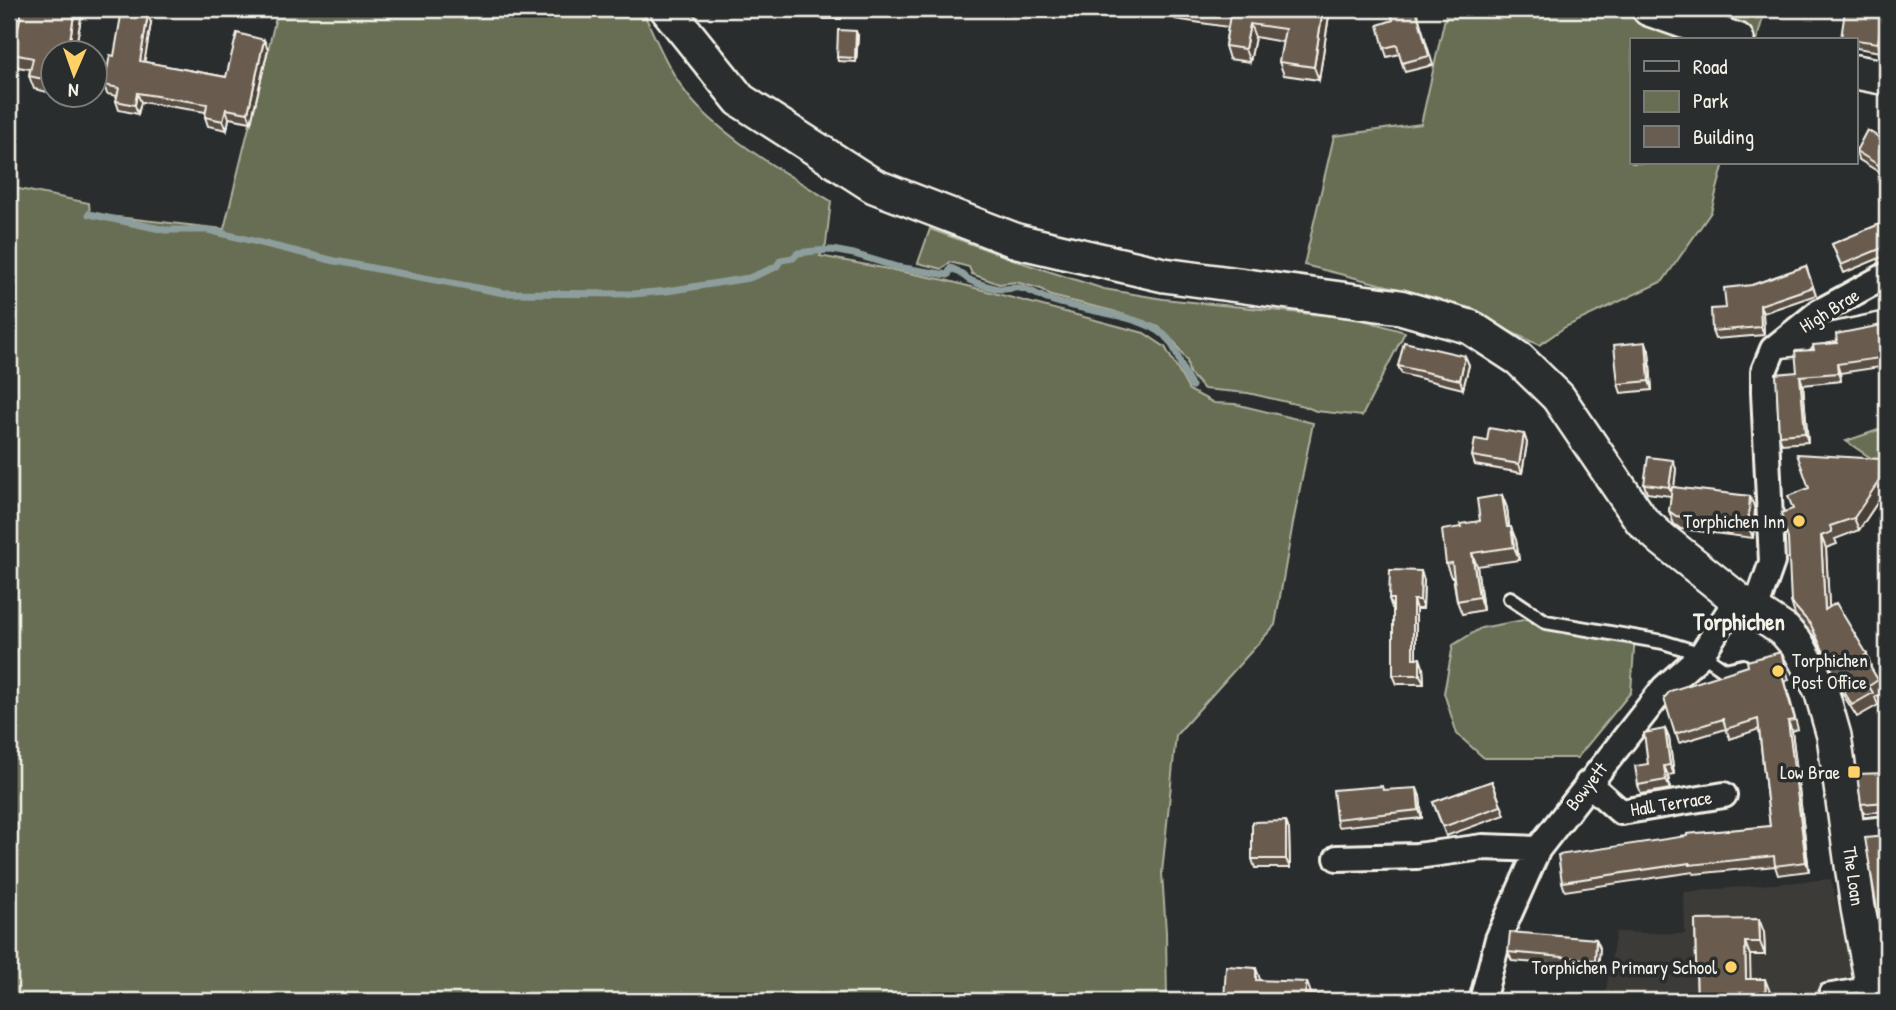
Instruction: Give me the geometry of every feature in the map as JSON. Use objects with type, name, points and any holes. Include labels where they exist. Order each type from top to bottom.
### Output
[{"type":"main road","name":"The Loan","points":[[667,9],[740,100],[874,186],[1017,241],[1164,275],[1400,307],[1470,327],[1519,359],[1558,397],[1642,521],[1744,604],[1785,631],[1798,646],[1821,690],[1834,736],[1875,992]]},
{"type":"main road","points":[[1649,9],[1731,38]]},
{"type":"main road","points":[[1857,72],[1887,78]]},
{"type":"street","name":"High Brae","points":[[1773,349],[1819,312],[1887,275]]},
{"type":"street","points":[[1744,604],[1760,596],[1772,562],[1764,371],[1773,349],[1798,346],[1810,337],[1887,321]]},
{"type":"street","name":"Bowyett","points":[[1482,1001],[1498,939],[1538,849],[1664,688],[1702,654],[1744,604]]},
{"type":"street","name":"Hall Terrace","points":[[1588,783],[1621,811],[1724,795]]},
{"type":"street","points":[[1848,833],[1887,829]]},
{"type":"street","points":[[1337,858],[1417,856],[1483,848],[1538,849]]},
{"type":"lane","points":[[1510,598],[1546,622],[1663,642],[1702,654],[1726,670],[1743,666]]},
{"type":"lane","points":[[1826,991],[1875,992]]},
{"type":"shaded area","name":"Torphichen Primary School","points":[[1831,879],[1859,999],[1604,1001],[1616,932],[1685,934],[1684,892]]},
{"type":"green space","points":[[278,9],[642,9],[673,74],[698,107],[745,146],[831,201],[826,244],[820,256],[945,280],[1144,333],[1165,347],[1189,390],[1214,403],[1235,404],[1313,423],[1275,625],[1176,735],[1162,873],[1167,1001],[9,1001],[9,187],[89,203],[90,214],[224,229]]},
{"type":"green space","points":[[1447,9],[1765,9],[1758,38],[1630,38],[1630,164],[1724,164],[1711,212],[1663,281],[1565,327],[1539,345],[1439,299],[1304,265],[1334,136],[1421,124]]},
{"type":"green space","points":[[930,229],[1104,289],[1163,299],[1360,319],[1405,332],[1362,416],[1316,411],[1248,393],[1204,389],[1189,373],[1187,361],[1176,344],[1159,327],[1113,311],[1051,296],[1041,289],[1016,282],[999,284],[972,274],[969,267],[950,262],[942,269],[918,263]]},
{"type":"green space","points":[[1887,427],[1887,469],[1846,441]]},
{"type":"green space","points":[[1539,617],[1635,635],[1631,692],[1577,758],[1484,758],[1457,734],[1444,693],[1453,645],[1481,628]]},
{"type":"building","points":[[22,9],[75,9],[70,38],[38,38],[38,78],[29,76],[33,58],[13,54]]},
{"type":"building","points":[[838,9],[838,11],[818,11]]},
{"type":"building","points":[[1190,9],[1323,9],[1314,67],[1279,62],[1285,29],[1250,24],[1245,49],[1225,46],[1230,15]]},
{"type":"building","points":[[1416,9],[1429,56],[1402,63],[1397,45],[1384,48],[1378,25],[1393,20],[1391,13]]},
{"type":"building","points":[[122,10],[148,14],[140,61],[226,77],[237,33],[264,40],[248,113],[226,109],[223,121],[205,117],[207,104],[137,93],[135,105],[116,101],[119,88],[108,86],[110,55],[114,56]]},
{"type":"building","points":[[1845,11],[1882,16],[1878,43],[1857,40],[1857,38],[1841,38]]},
{"type":"building","points":[[838,30],[856,31],[855,58],[837,57]]},
{"type":"building","points":[[1867,130],[1887,142],[1887,185],[1879,180],[1885,169],[1857,149]]},
{"type":"building","points":[[1887,221],[1887,246],[1841,265],[1832,244]]},
{"type":"building","points":[[1806,266],[1813,287],[1760,305],[1761,327],[1712,331],[1711,309],[1726,308],[1724,288],[1752,285]]},
{"type":"building","points":[[1887,324],[1887,357],[1837,364],[1838,373],[1800,376],[1805,433],[1779,435],[1776,374],[1797,372],[1795,351],[1814,350],[1813,345],[1837,343],[1836,334]]},
{"type":"building","points":[[1404,342],[1465,356],[1460,380],[1398,366]]},
{"type":"building","points":[[1646,342],[1649,381],[1618,384],[1614,345]]},
{"type":"building","points":[[1489,428],[1524,434],[1519,464],[1472,456],[1475,439],[1487,441]]},
{"type":"building","points":[[1797,454],[1880,459],[1879,481],[1854,518],[1830,526],[1832,532],[1821,536],[1825,610],[1836,603],[1867,654],[1864,656],[1878,680],[1869,686],[1873,693],[1852,705],[1811,625],[1791,602],[1788,539],[1781,513],[1793,509],[1788,496],[1809,488]]},
{"type":"building","points":[[1648,457],[1673,460],[1669,487],[1644,484]]},
{"type":"building","points":[[1672,487],[1750,496],[1748,525],[1676,516],[1669,511]]},
{"type":"building","points":[[1502,495],[1507,527],[1511,527],[1514,547],[1472,553],[1479,597],[1457,601],[1452,563],[1446,564],[1442,530],[1480,521],[1477,499]]},
{"type":"building","points":[[1390,570],[1421,571],[1420,600],[1413,600],[1413,658],[1420,658],[1420,675],[1393,675],[1393,599],[1389,599]]},
{"type":"building","points":[[1781,652],[1786,671],[1781,672],[1795,720],[1788,721],[1806,862],[1775,866],[1774,856],[1690,863],[1562,882],[1558,855],[1687,834],[1770,826],[1758,719],[1726,729],[1723,719],[1675,734],[1664,698],[1670,691],[1748,666],[1747,661]]},
{"type":"building","points":[[1887,727],[1887,802],[1861,804],[1857,774],[1886,773],[1880,728]]},
{"type":"building","points":[[1665,729],[1670,765],[1664,766],[1666,780],[1638,785],[1635,766],[1648,764],[1644,733]]},
{"type":"building","points":[[1492,781],[1501,806],[1443,827],[1433,802]]},
{"type":"building","points":[[1382,786],[1383,790],[1417,788],[1419,810],[1336,819],[1333,790]]},
{"type":"building","points":[[1286,821],[1286,859],[1252,859],[1252,822]]},
{"type":"building","points":[[1887,836],[1887,962],[1886,962],[1865,838]]},
{"type":"building","points":[[1759,919],[1760,942],[1745,942],[1746,979],[1765,979],[1766,1001],[1697,1001],[1695,920]]},
{"type":"building","points":[[1510,932],[1596,939],[1595,960],[1508,952]]},
{"type":"building","points":[[1226,966],[1256,968],[1256,980],[1307,982],[1305,994],[1333,995],[1332,1001],[1224,1001]]},
{"type":"waterway","points":[[89,214],[165,230],[208,230],[335,261],[504,293],[633,294],[667,291],[749,278],[776,267],[781,260],[793,258],[798,253],[832,250],[897,267],[948,275],[951,268],[984,285],[1000,289],[1024,289],[1063,304],[1126,318],[1153,328],[1169,341],[1192,386]]},
{"type":"place","name":"Torphichen Inn","points":[[1799,521]]},
{"type":"place","name":"Torphichen Post Office","points":[[1778,671]]},
{"type":"place","name":"Low Brae","points":[[1854,772]]},
{"type":"place","name":"Torphichen Primary School","points":[[1731,967]]},
{"type":"district","name":"Torphichen","points":[[1739,621]]}]
